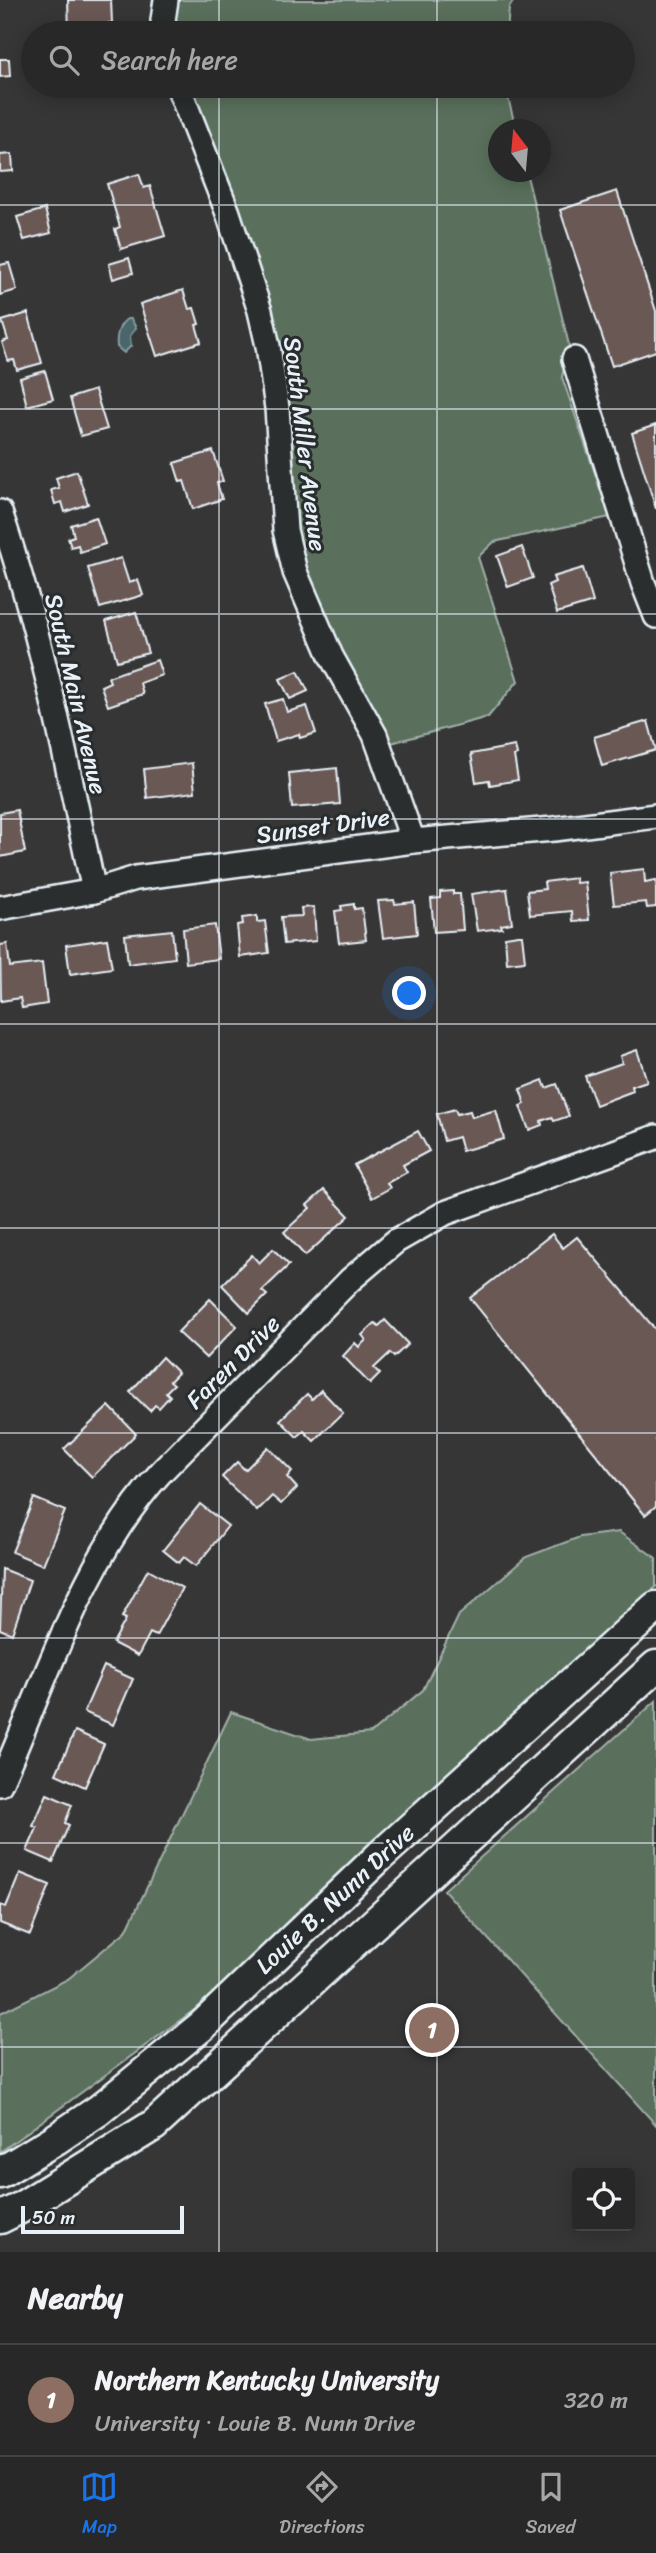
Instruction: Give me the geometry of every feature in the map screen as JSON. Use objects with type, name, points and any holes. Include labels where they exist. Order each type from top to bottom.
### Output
[{"type":"main road","name":"Louie B. Nunn Drive","points":[[0,2173],[99,2110],[203,2025],[380,1856],[656,1607]]},
{"type":"main road","name":"Louie B. Nunn Drive","points":[[0,2218],[154,2125],[656,1666]]},
{"type":"street","points":[[163,21],[166,0]]},
{"type":"street","name":"South Miller Avenue","points":[[183,98],[228,213],[260,311],[268,346],[276,408],[285,530],[295,572],[331,656],[375,735],[413,841]]},
{"type":"street","points":[[574,359],[643,583],[656,616]]},
{"type":"street","name":"South Main Avenue","points":[[0,512],[27,597],[48,678],[94,891]]},
{"type":"street","name":"Sunset Drive","points":[[0,908],[94,891],[136,878],[413,841],[656,816]]},
{"type":"street","name":"Faren Drive","points":[[0,1784],[55,1653],[118,1526],[162,1471],[350,1280],[396,1241],[445,1213],[656,1137]]},
{"type":"green space","points":[[175,0],[514,0],[509,8],[508,21],[173,21],[172,11]]},
{"type":"green space","points":[[190,98],[508,98],[513,119],[488,119],[488,182],[528,182],[569,345],[562,377],[610,517],[494,542],[478,557],[518,681],[488,717],[391,743],[320,613],[300,555],[291,500],[283,387]]},
{"type":"green space","points":[[619,1532],[656,1558],[656,1587],[364,1849],[212,1997],[0,2152],[0,2013],[68,1979],[126,1931],[231,1712],[311,1739],[371,1733],[423,1690],[459,1615],[526,1557],[580,1537]]},
{"type":"green space","points":[[656,1701],[656,2125],[444,1890]]},
{"type":"water","points":[[127,319],[131,319],[136,328],[130,336],[131,346],[124,353],[117,347],[117,339],[120,328]]},
{"type":"building","points":[[68,0],[111,0],[112,21],[69,21]]},
{"type":"building","points":[[0,59],[9,59],[10,76],[0,77]]},
{"type":"building","points":[[12,154],[13,171],[0,172],[0,155]]},
{"type":"building","points":[[139,174],[144,188],[150,186],[165,236],[121,249],[115,229],[120,227],[107,184]]},
{"type":"building","points":[[617,191],[656,311],[656,351],[612,366],[560,210]]},
{"type":"building","points":[[45,209],[51,233],[24,240],[17,217]]},
{"type":"building","points":[[129,258],[133,273],[113,279],[109,264]]},
{"type":"building","points":[[9,263],[17,290],[0,295],[0,265]]},
{"type":"building","points":[[183,290],[189,309],[194,308],[201,342],[157,356],[140,304]]},
{"type":"building","points":[[28,313],[42,363],[17,370],[14,360],[8,361],[2,342],[8,340],[2,321]]},
{"type":"building","points":[[45,371],[53,399],[27,406],[20,378]]},
{"type":"building","points":[[95,390],[107,429],[81,436],[70,398]]},
{"type":"building","points":[[656,425],[656,509],[632,433]]},
{"type":"building","points":[[213,451],[223,481],[217,483],[222,499],[193,509],[184,481],[180,482],[174,463]]},
{"type":"building","points":[[77,471],[88,504],[65,512],[62,502],[55,504],[51,490],[59,488],[56,478]]},
{"type":"building","points":[[96,517],[105,544],[80,552],[78,545],[71,547],[68,538],[74,536],[71,525]]},
{"type":"building","points":[[522,547],[533,578],[508,587],[497,556]]},
{"type":"building","points":[[121,558],[129,583],[138,580],[143,595],[100,608],[88,568]]},
{"type":"building","points":[[583,568],[593,602],[557,613],[548,585],[555,582],[553,577]]},
{"type":"building","points":[[136,612],[148,653],[117,661],[106,621]]},
{"type":"building","points":[[157,660],[162,675],[140,683],[143,694],[108,706],[101,686],[110,682],[108,677]]},
{"type":"building","points":[[298,671],[308,691],[290,699],[280,679]]},
{"type":"building","points":[[283,699],[287,712],[307,706],[316,733],[300,738],[299,734],[276,741],[265,704]]},
{"type":"building","points":[[648,721],[656,750],[602,766],[594,737]]},
{"type":"building","points":[[515,746],[518,780],[490,785],[489,780],[476,782],[471,754]]},
{"type":"building","points":[[192,763],[195,792],[147,798],[144,769]]},
{"type":"building","points":[[337,768],[340,804],[292,808],[289,773]]},
{"type":"building","points":[[17,810],[25,852],[0,857],[0,813]]},
{"type":"building","points":[[644,869],[645,882],[656,880],[656,907],[647,908],[646,902],[614,905],[610,873]]},
{"type":"building","points":[[575,878],[576,883],[585,882],[589,920],[573,921],[572,911],[530,915],[527,891],[545,889],[544,882]]},
{"type":"building","points":[[507,889],[512,923],[501,925],[502,928],[477,931],[471,894]]},
{"type":"building","points":[[453,891],[453,894],[460,894],[463,930],[434,932],[431,899],[440,898],[440,892]]},
{"type":"building","points":[[394,900],[395,904],[414,902],[417,934],[383,938],[378,901]]},
{"type":"building","points":[[354,904],[354,909],[362,908],[366,940],[339,943],[335,911],[342,910],[341,906]]},
{"type":"building","points":[[314,907],[316,941],[284,944],[281,917],[302,916],[301,908]]},
{"type":"building","points":[[257,916],[257,922],[265,921],[269,953],[240,957],[237,925],[243,924],[242,918]]},
{"type":"building","points":[[215,925],[219,959],[186,963],[183,929]]},
{"type":"building","points":[[172,930],[175,958],[128,964],[125,935]]},
{"type":"building","points":[[522,935],[525,961],[507,963],[505,937]]},
{"type":"building","points":[[107,939],[112,968],[70,974],[66,945]]},
{"type":"building","points":[[7,944],[10,967],[42,963],[47,1004],[22,1008],[20,998],[1,1001],[0,945]]},
{"type":"building","points":[[637,1050],[647,1081],[632,1086],[633,1091],[596,1105],[585,1076],[622,1063],[620,1056]]},
{"type":"building","points":[[543,1080],[546,1088],[557,1084],[569,1116],[554,1121],[552,1117],[529,1130],[520,1106],[525,1104],[520,1089]]},
{"type":"building","points":[[455,1109],[457,1114],[470,1111],[472,1117],[496,1110],[504,1139],[462,1151],[458,1137],[444,1141],[437,1114]]},
{"type":"building","points":[[418,1131],[429,1151],[403,1165],[407,1172],[387,1183],[390,1188],[372,1198],[354,1165]]},
{"type":"building","points":[[324,1190],[349,1216],[305,1256],[284,1232],[310,1208],[307,1205]]},
{"type":"building","points":[[552,1234],[563,1248],[577,1237],[656,1330],[656,1506],[645,1515],[470,1298]]},
{"type":"building","points":[[273,1249],[289,1265],[262,1291],[267,1295],[249,1313],[222,1285],[252,1255],[259,1263]]},
{"type":"building","points":[[210,1299],[237,1326],[206,1358],[178,1332]]},
{"type":"building","points":[[385,1320],[408,1344],[394,1357],[390,1353],[374,1368],[380,1374],[370,1384],[343,1356],[355,1343],[359,1347],[366,1340],[362,1335],[375,1323],[379,1326]]},
{"type":"building","points":[[162,1357],[178,1373],[170,1381],[174,1384],[166,1392],[170,1396],[159,1408],[155,1405],[150,1411],[130,1392]]},
{"type":"building","points":[[321,1390],[343,1413],[314,1441],[304,1431],[297,1437],[280,1420],[307,1394],[312,1399]]},
{"type":"building","points":[[109,1406],[136,1434],[92,1477],[64,1449]]},
{"type":"building","points":[[268,1447],[292,1471],[287,1477],[297,1488],[281,1504],[272,1496],[257,1511],[222,1477],[237,1462],[245,1470]]},
{"type":"building","points":[[34,1498],[65,1511],[43,1565],[12,1552]]},
{"type":"building","points":[[200,1504],[228,1526],[196,1566],[184,1557],[179,1563],[163,1550]]},
{"type":"building","points":[[2,1569],[30,1580],[12,1634],[0,1629]]},
{"type":"building","points":[[148,1569],[182,1588],[156,1636],[150,1633],[138,1656],[113,1643],[126,1619],[122,1617]]},
{"type":"building","points":[[104,1666],[133,1679],[113,1725],[84,1712]]},
{"type":"building","points":[[75,1731],[104,1744],[85,1787],[56,1774]]},
{"type":"building","points":[[47,1794],[72,1805],[65,1823],[69,1825],[53,1862],[27,1851],[37,1828],[33,1826]]},
{"type":"building","points":[[20,1873],[50,1885],[30,1935],[0,1923],[0,1905],[6,1907]]},
{"type":"place","name":"Northern Kentucky University","points":[[432,2030]]}]
